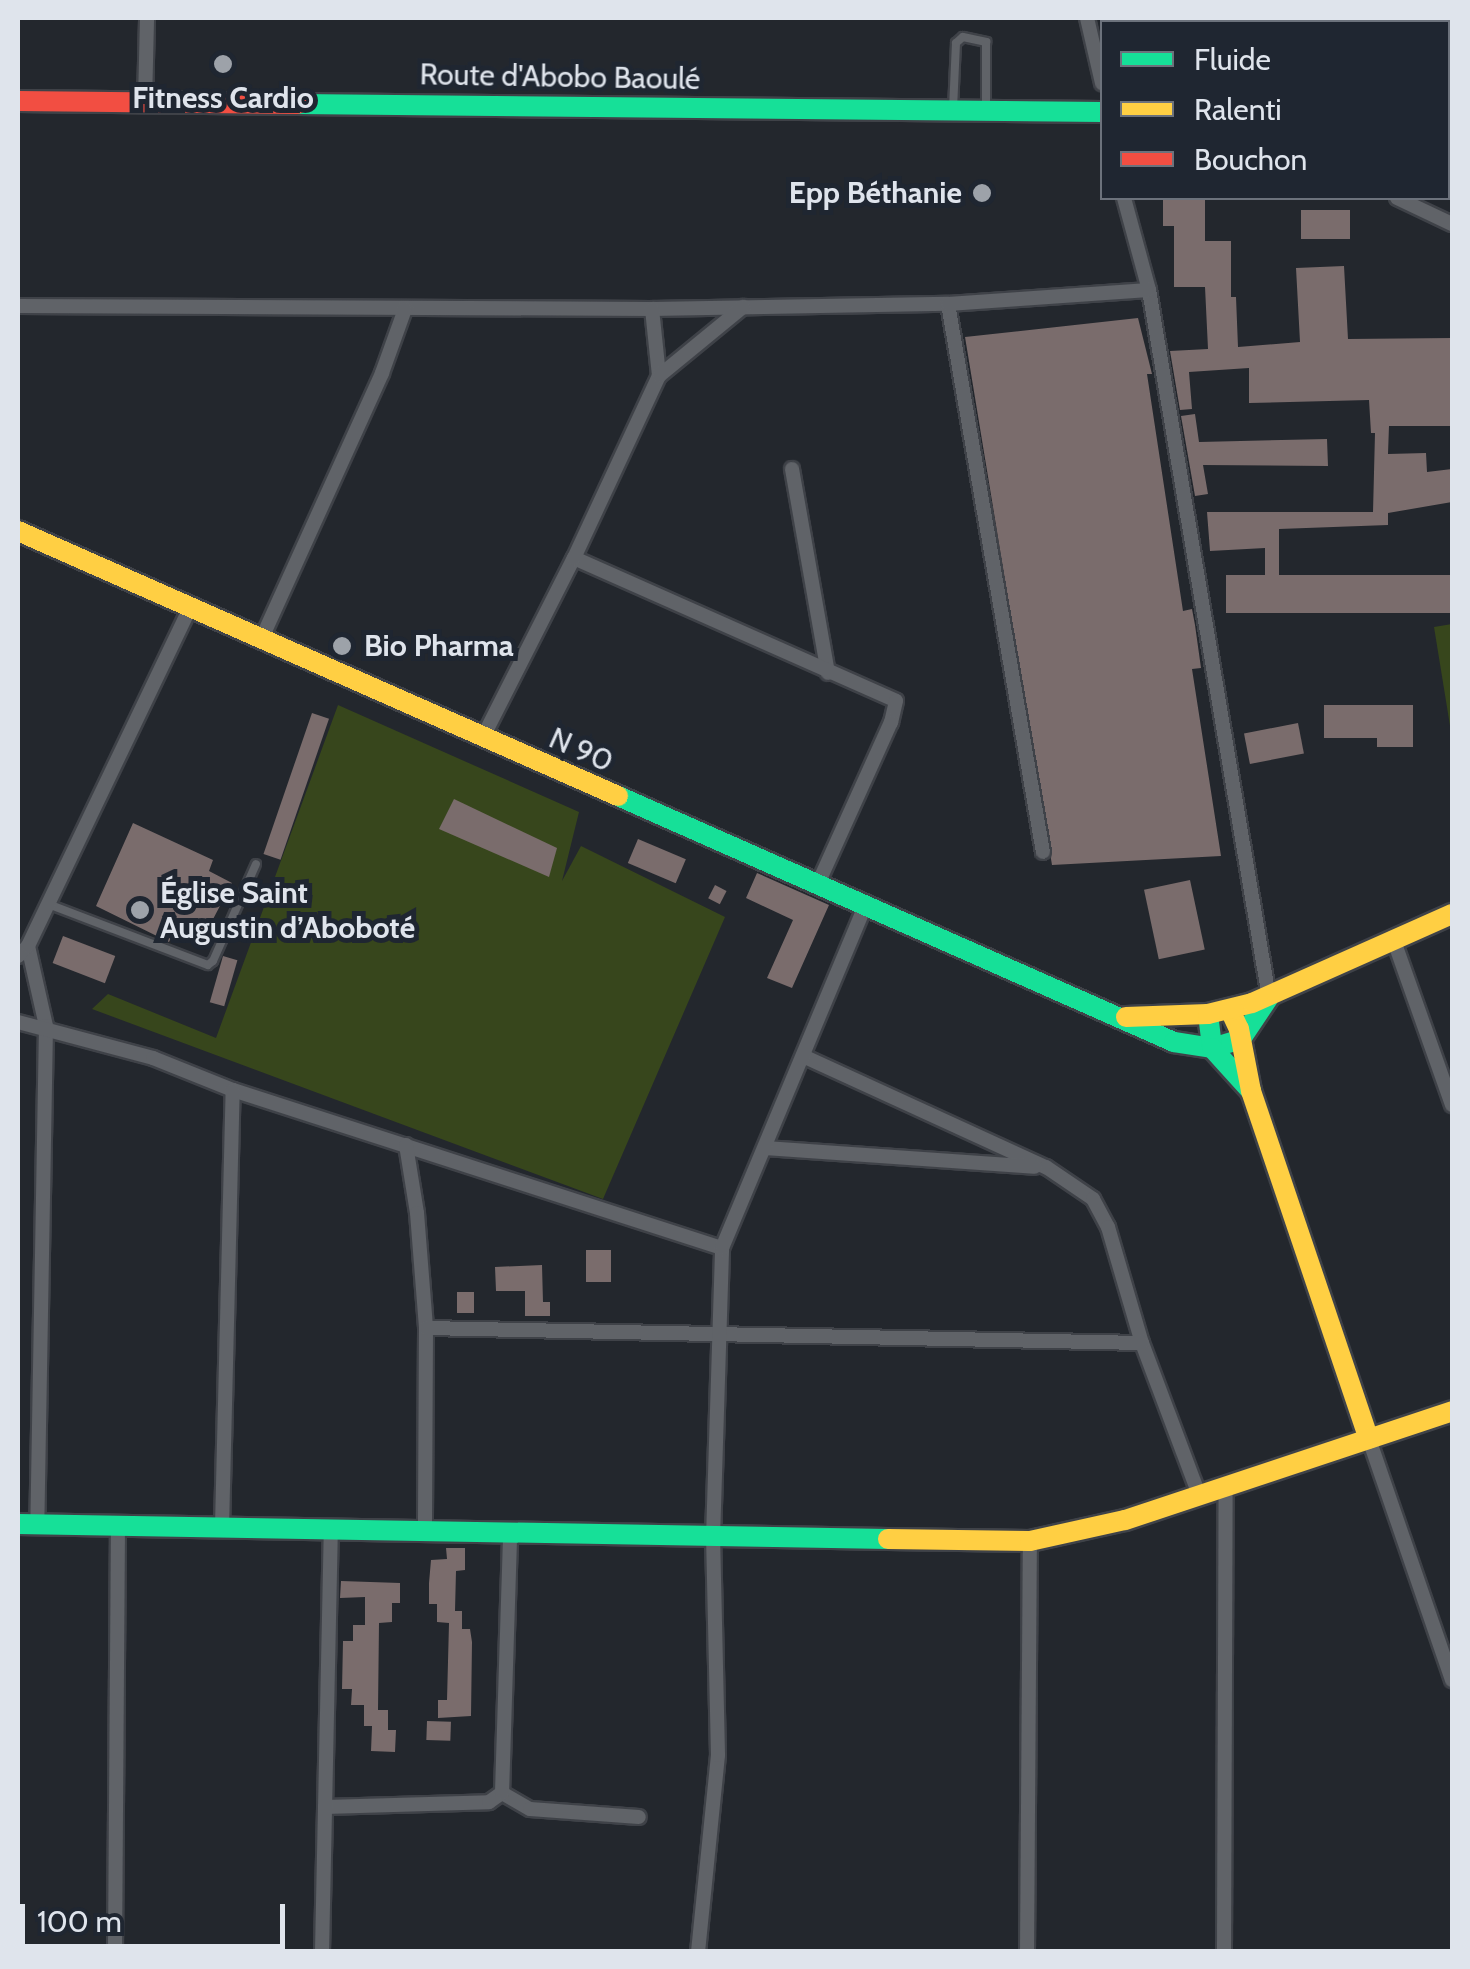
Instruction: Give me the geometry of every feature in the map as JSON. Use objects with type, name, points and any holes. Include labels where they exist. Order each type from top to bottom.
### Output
[{"type":"street","points":[[145,102],[147,18]]},
{"type":"street","points":[[1088,18],[1100,75]]},
{"type":"street","name":"Route d'Abobo Baoulé","points":[[18,101],[1100,112]]},
{"type":"street","points":[[1125,200],[1150,290],[1269,997],[1241,1039],[1212,1048]]},
{"type":"street","points":[[1400,200],[1452,224]]},
{"type":"street","points":[[18,306],[744,307],[948,304],[1150,290]]},
{"type":"street","points":[[948,304],[1043,852]]},
{"type":"street","points":[[482,740],[574,558],[659,376],[744,307]]},
{"type":"street","points":[[652,308],[659,376]]},
{"type":"street","points":[[261,640],[382,373],[405,309]]},
{"type":"street","points":[[792,469],[828,673]]},
{"type":"street","name":"N 90","points":[[18,531],[482,740],[1174,1042],[1212,1048]]},
{"type":"street","points":[[574,558],[896,701],[817,886]]},
{"type":"street","points":[[190,608],[23,951],[46,1026],[27,1524],[1030,1541],[1082,1532],[1200,1497],[1452,1410]]},
{"type":"street","points":[[698,1952],[718,1755],[713,1538],[716,1336],[722,1248],[865,906]]},
{"type":"street","name":"N 90","points":[[1124,1017],[1230,1010],[1269,997],[1452,914]]},
{"type":"street","points":[[1394,940],[1452,1105]]},
{"type":"street","points":[[1230,1010],[1241,1039],[1251,1091],[1452,1680]]},
{"type":"street","points":[[1208,1014],[1212,1048],[1251,1091]]},
{"type":"street","points":[[18,1022],[46,1026],[153,1058],[233,1090],[722,1248]]},
{"type":"street","points":[[803,1056],[1046,1168],[1093,1198],[1108,1227],[1142,1344],[1200,1497]]},
{"type":"street","points":[[222,1527],[233,1090]]},
{"type":"street","points":[[406,1145],[417,1213],[426,1328],[425,1531]]},
{"type":"street","points":[[765,1148],[1046,1168]]},
{"type":"street","points":[[426,1328],[1142,1344]]},
{"type":"street","points":[[1224,1952],[1226,1488]]},
{"type":"street","points":[[114,1952],[118,1527]]},
{"type":"street","points":[[322,1952],[332,1530]]},
{"type":"street","points":[[502,1793],[510,1534]]},
{"type":"street","points":[[1027,1952],[1030,1541]]},
{"type":"street","points":[[325,1807],[489,1802],[502,1793]]},
{"type":"street","points":[[502,1793],[530,1808],[639,1816]]},
{"type":"lane","points":[[953,112],[956,43],[970,37],[984,40],[987,46],[986,112]]},
{"type":"lane","points":[[48,904],[208,965],[256,864]]},
{"type":"green space","points":[[1452,624],[1452,738],[1434,627]]},
{"type":"green space","points":[[338,705],[579,812],[562,881],[581,846],[725,917],[603,1199],[92,1009],[108,994],[216,1038]]},
{"type":"building","points":[[1163,200],[1205,200],[1205,241],[1231,241],[1231,297],[1236,297],[1238,347],[1300,342],[1296,268],[1344,266],[1348,339],[1452,338],[1452,426],[1389,426],[1388,454],[1426,453],[1427,472],[1452,469],[1452,502],[1388,513],[1388,525],[1279,529],[1279,590],[1265,590],[1265,548],[1210,551],[1207,512],[1373,512],[1375,433],[1371,433],[1369,400],[1249,403],[1249,368],[1189,372],[1192,409],[1180,410],[1170,351],[1208,349],[1205,287],[1174,287],[1174,226],[1163,226]]},
{"type":"building","points":[[1301,210],[1350,210],[1350,239],[1301,239]]},
{"type":"building","points":[[1138,318],[1152,374],[1147,374],[1183,611],[1192,609],[1195,625],[1201,668],[1192,669],[1221,856],[1052,865],[965,337]]},
{"type":"building","points":[[1195,414],[1199,442],[1327,439],[1328,466],[1203,465],[1208,494],[1195,496],[1181,416]]},
{"type":"building","points":[[1226,575],[1452,575],[1452,613],[1226,613]]},
{"type":"building","points":[[1324,705],[1413,705],[1413,747],[1377,747],[1377,738],[1324,738]]},
{"type":"building","points":[[312,713],[329,719],[281,860],[263,854]]},
{"type":"building","points":[[1298,723],[1304,753],[1250,764],[1244,733]]},
{"type":"building","points":[[454,799],[557,848],[549,877],[439,829]]},
{"type":"building","points":[[133,823],[213,860],[209,871],[232,883],[200,944],[173,933],[169,942],[96,906]]},
{"type":"building","points":[[638,839],[686,859],[676,883],[628,863]]},
{"type":"building","points":[[757,873],[829,905],[792,988],[767,978],[793,920],[746,898]]},
{"type":"building","points":[[1190,880],[1205,949],[1159,959],[1144,890]]},
{"type":"building","points":[[715,885],[727,891],[720,904],[708,898]]},
{"type":"building","points":[[63,936],[115,956],[105,983],[53,963]]},
{"type":"building","points":[[223,956],[237,960],[224,1006],[210,1002]]},
{"type":"building","points":[[586,1250],[611,1250],[611,1282],[586,1282]]},
{"type":"building","points":[[542,1265],[543,1302],[550,1302],[550,1316],[525,1316],[525,1291],[496,1291],[495,1267]]},
{"type":"building","points":[[457,1292],[474,1292],[474,1313],[457,1313]]},
{"type":"building","points":[[446,1548],[465,1548],[465,1570],[456,1571],[455,1611],[462,1611],[462,1629],[470,1629],[472,1642],[471,1716],[438,1718],[438,1700],[447,1700],[449,1623],[437,1622],[437,1604],[429,1604],[429,1583],[431,1560],[447,1559]]},
{"type":"building","points":[[341,1581],[400,1583],[400,1603],[392,1603],[392,1622],[379,1623],[378,1710],[388,1710],[388,1730],[396,1730],[395,1752],[371,1751],[372,1726],[364,1726],[364,1705],[351,1705],[352,1689],[342,1689],[343,1641],[353,1641],[353,1625],[365,1625],[365,1597],[340,1598]]},
{"type":"building","points":[[427,1721],[451,1722],[450,1741],[426,1740]]},
{"type":"traffic: fast","points":[[298,104],[1100,112]]},
{"type":"traffic: fast","points":[[618,796],[1174,1042],[1212,1048],[1241,1039],[1269,997]]},
{"type":"traffic: fast","points":[[1208,1014],[1212,1048],[1251,1091]]},
{"type":"traffic: fast","points":[[18,1524],[888,1539]]},
{"type":"traffic: slow","points":[[18,531],[618,796]]},
{"type":"traffic: slow","points":[[1126,1017],[1208,1014],[1252,1003],[1452,914]]},
{"type":"traffic: slow","points":[[1230,1010],[1239,1029],[1251,1091],[1369,1439]]},
{"type":"traffic: slow","points":[[888,1539],[1030,1541],[1125,1520],[1452,1411]]},
{"type":"traffic: jam","points":[[18,101],[298,104]]},
{"type":"place","name":"Fitness Cardio","points":[[223,64]]},
{"type":"place","name":"Epp Béthanie","points":[[982,193]]},
{"type":"place","name":"Bio Pharma","points":[[342,646]]},
{"type":"place","name":"Église Saint Augustin d’Aboboté","points":[[140,910]]}]
